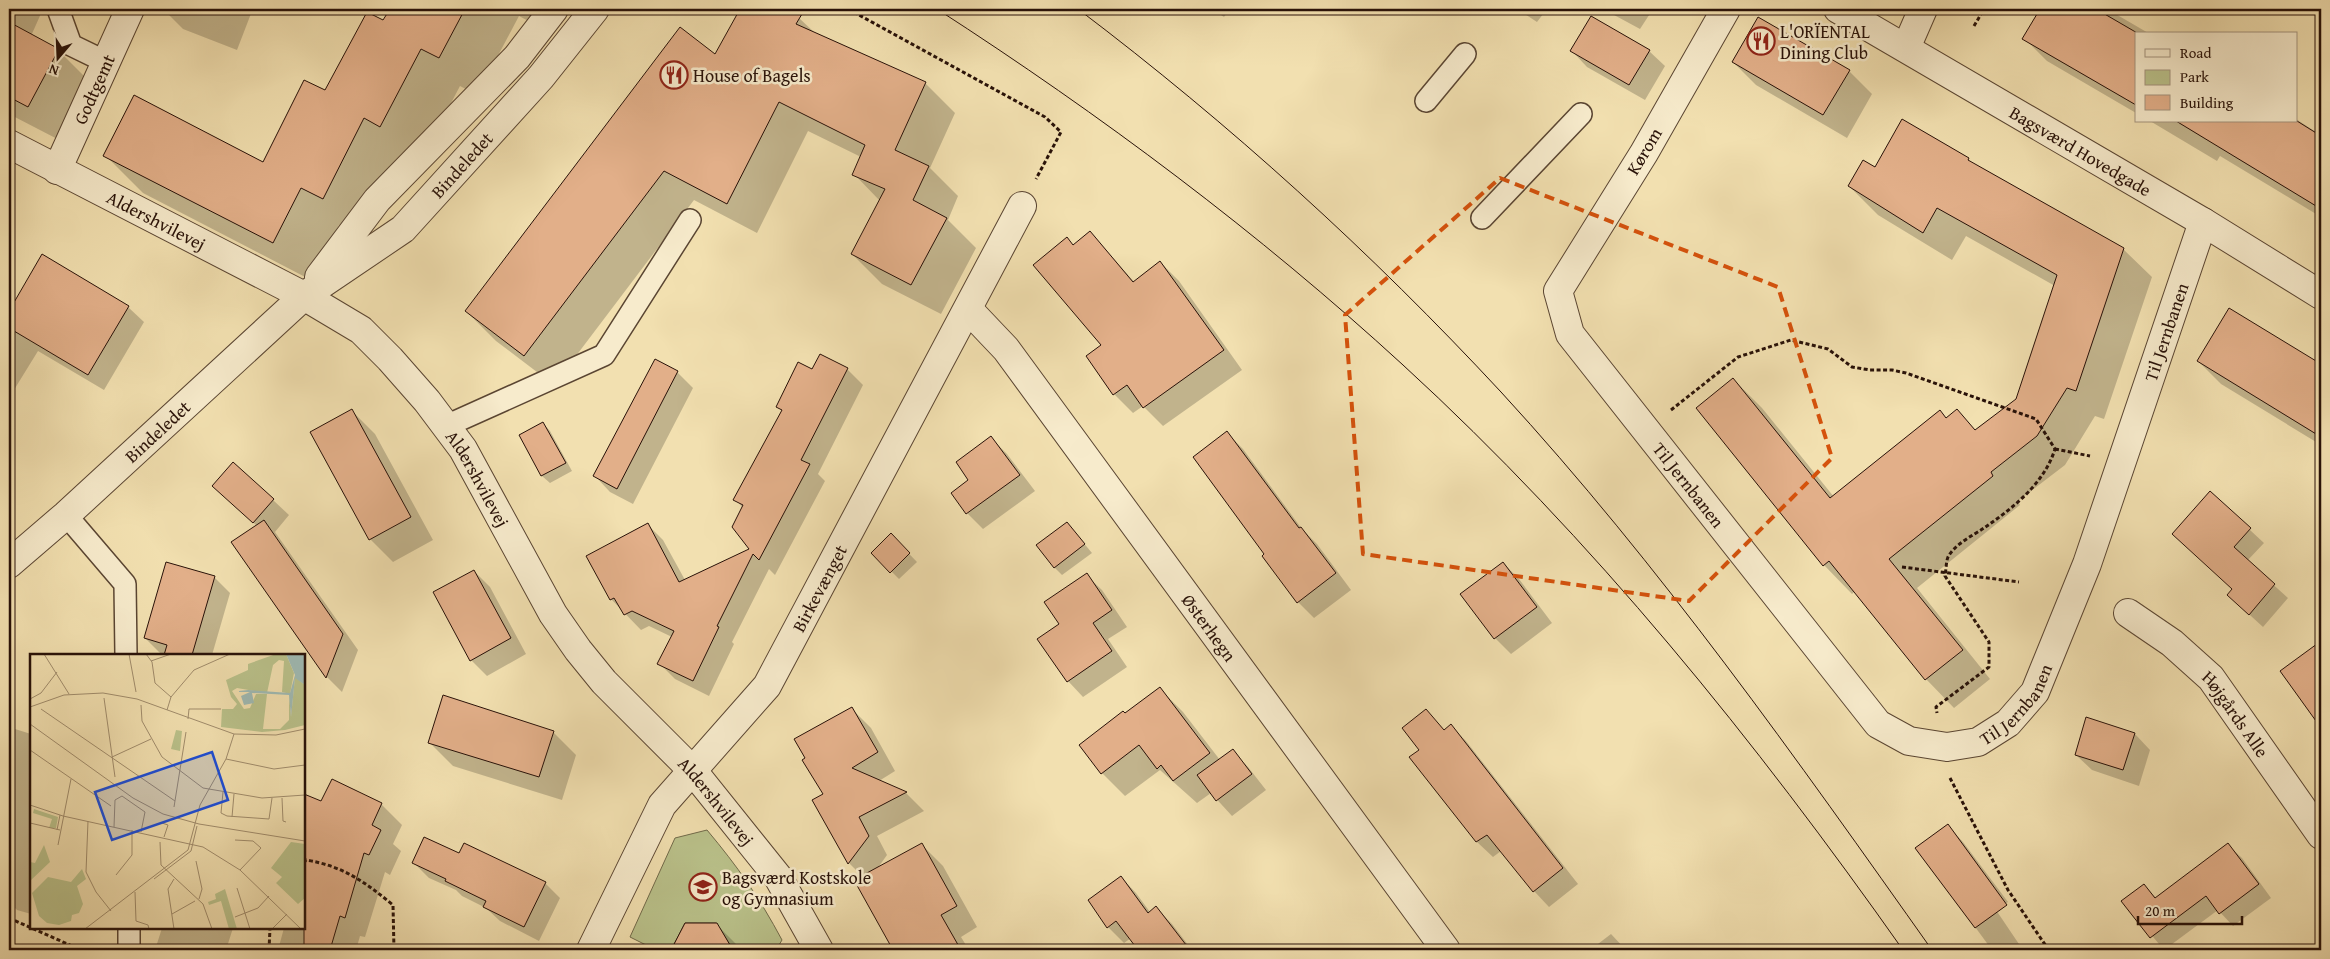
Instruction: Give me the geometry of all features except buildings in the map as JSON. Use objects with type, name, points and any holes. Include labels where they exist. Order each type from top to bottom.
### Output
[{"type":"street","name":"Godtgemt","points":[[57,170],[130,9]]},
{"type":"street","name":"Bindeledet","points":[[304,296],[378,200],[517,57],[554,9]]},
{"type":"street","name":"Bindeledet","points":[[9,564],[66,516],[304,296],[403,229],[541,76],[595,9]]},
{"type":"street","name":"Kørom","points":[[1558,291],[1644,153],[1726,9]]},
{"type":"street","name":"Bagsværd Hovedgade","points":[[1838,9],[2203,222],[2321,295]]},
{"type":"street","points":[[1906,48],[1923,9]]},
{"type":"street","name":"Aldershvilevej","points":[[9,144],[304,296],[361,330],[390,359],[464,450],[554,614],[578,650],[604,682],[693,771],[778,877],[819,950]]},
{"type":"street","name":"Birkevænget","points":[[591,950],[662,806],[767,686],[1022,206]]},
{"type":"street","name":"Til Jernbanen","points":[[1558,291],[1570,334],[1878,724],[1909,741],[1947,747],[1978,742],[2008,723],[2035,692],[2086,564],[2203,222]]},
{"type":"street","name":"Østerhegn","points":[[968,309],[1006,348],[1446,950]]},
{"type":"street","name":"Højgårds Alle","points":[[2128,613],[2172,642],[2210,678],[2321,835]]},
{"type":"lane","points":[[58,9],[72,45],[106,62]]},
{"type":"lane","points":[[1426,101],[1465,54]]},
{"type":"lane","points":[[1482,218],[1581,114]]},
{"type":"lane","points":[[446,426],[604,355],[690,220]]},
{"type":"lane","points":[[66,516],[125,584],[126,654]]},
{"type":"lane","points":[[129,929],[129,950]]},
{"type":"path","points":[[848,9],[1045,118],[1061,132],[1022,206]]},
{"type":"path","points":[[1974,26],[1984,9]]},
{"type":"path","points":[[1646,429],[1738,357],[1791,340],[1828,349],[1852,367],[1906,373],[2036,419],[2055,450],[2050,464],[2035,487],[1995,520],[1961,543],[1948,558],[1944,576],[1989,642],[1989,667],[1936,707],[1947,747],[1950,777],[2008,890],[2046,946],[2040,950]]},
{"type":"path","points":[[1902,567],[2019,582]]},
{"type":"path","points":[[305,862],[306,860],[328,863],[362,879],[393,905],[394,950]]},
{"type":"path","points":[[9,918],[30,927]]},
{"type":"path","points":[[34,929],[81,950]]},
{"type":"path","points":[[269,950],[270,929]]},
{"type":"highlighted area","points":[[1500,178],[1778,287],[1832,458],[1689,601],[1363,554],[1345,315]]},
{"type":"green space","name":"Bagsværd Kostskole og Gymnasium","points":[[707,830],[748,883],[765,910],[782,940],[776,950],[733,950],[716,923],[685,923],[671,950],[656,950],[630,937],[675,838]]},
{"type":"tram line","points":[[937,9],[1118,133],[1235,222],[1348,316],[1473,431],[1606,571],[1669,644],[1789,794],[1903,950]]},
{"type":"tram line","points":[[1078,9],[1190,98],[1298,191],[1401,289],[1501,392],[1560,458],[1671,594],[1778,735],[1932,950]]},
{"type":"place","name":"L'ORÏENTAL Dining Club","points":[[1761,41]]},
{"type":"place","name":"House of Bagels","points":[[674,75]]},
{"type":"place","name":"Bagsværd Kostskole og Gymnasium","points":[[703,887]]}]
